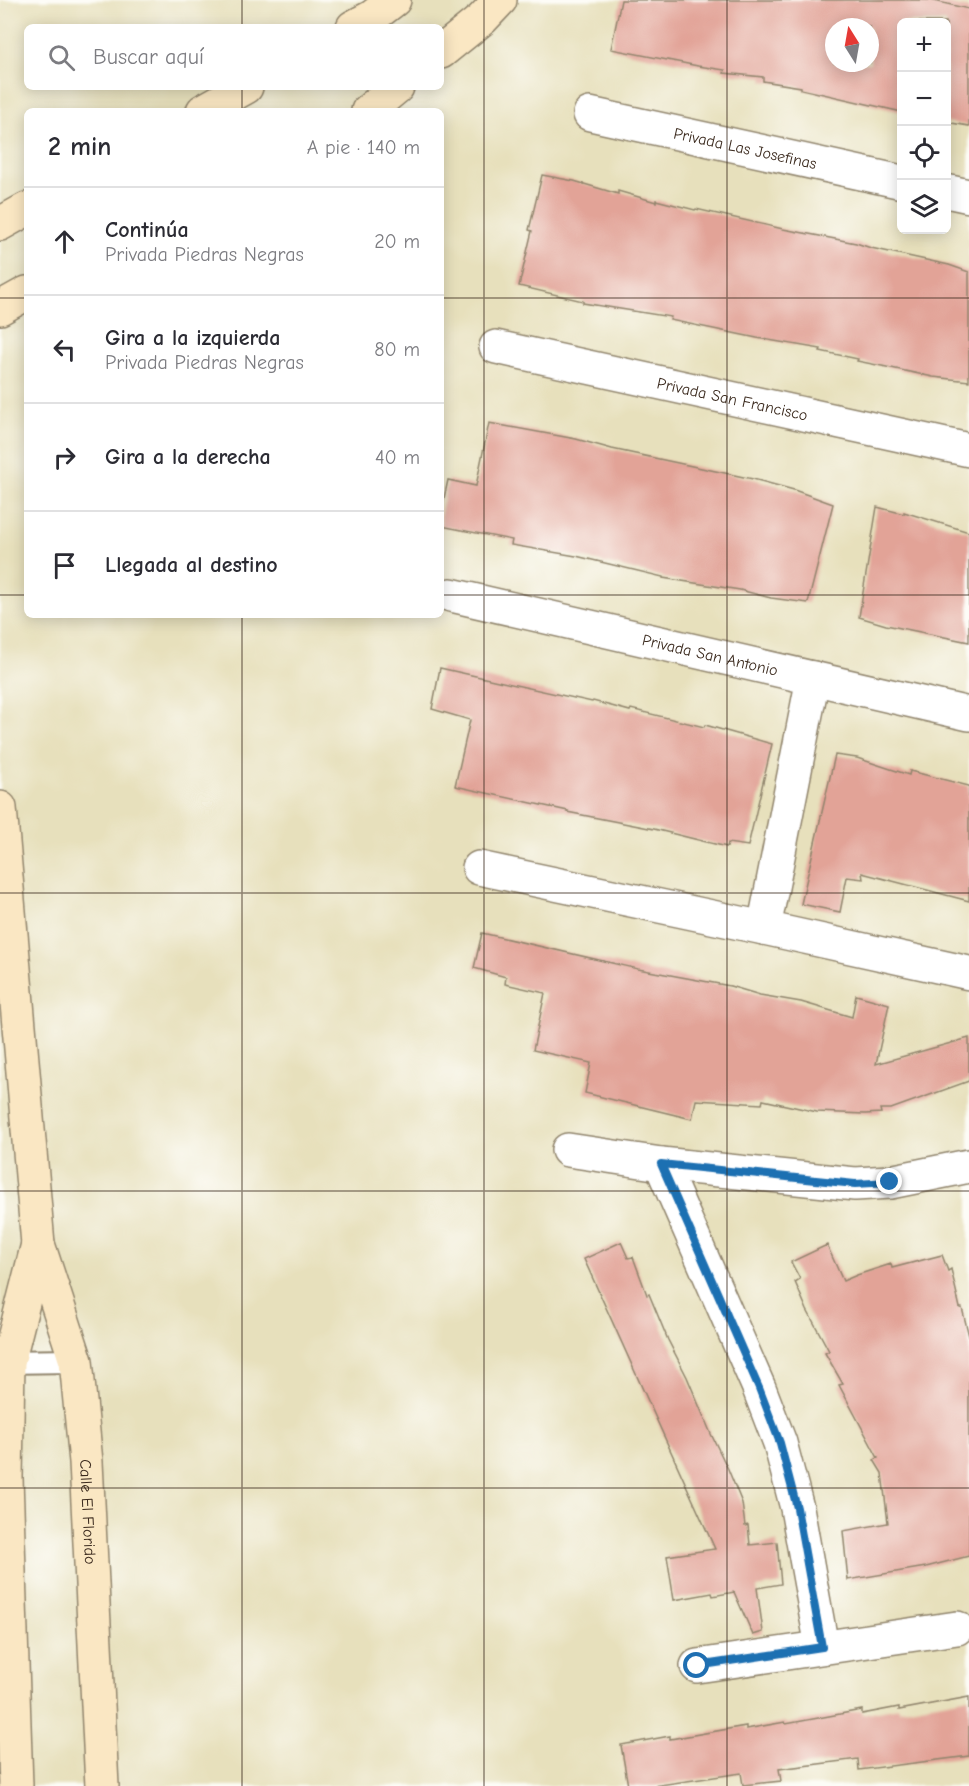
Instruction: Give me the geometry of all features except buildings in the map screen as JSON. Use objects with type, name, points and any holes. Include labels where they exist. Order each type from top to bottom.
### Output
[{"type":"main road","points":[[359,24],[394,0]]},
{"type":"main road","points":[[444,50],[482,19],[500,0]]},
{"type":"main road","points":[[208,108],[241,90]]},
{"type":"main road","points":[[372,108],[394,90]]},
{"type":"main road","points":[[0,224],[24,211]]},
{"type":"main road","points":[[0,308],[24,295]]},
{"type":"main road","name":"Calle El Florido","points":[[0,808],[38,1244],[76,1361],[86,1462],[102,1786]]},
{"type":"main road","name":"Calle El Florido","points":[[16,1786],[4,1362],[38,1244]]},
{"type":"street","name":"Privada Las Josefinas","points":[[590,114],[897,181]]},
{"type":"street","points":[[951,192],[969,196]]},
{"type":"street","name":"Privada San Francisco","points":[[496,346],[969,450]]},
{"type":"street","name":"Privada San Antonio","points":[[452,595],[969,714]]},
{"type":"street","points":[[764,927],[813,678]]},
{"type":"street","points":[[479,868],[764,927],[969,973]]},
{"type":"street","points":[[568,1150],[661,1164],[855,1184],[890,1182],[969,1166]]},
{"type":"street","points":[[661,1164],[759,1388],[780,1443],[797,1508],[822,1647]]},
{"type":"street","points":[[697,1666],[957,1628]]},
{"type":"lane","points":[[4,1362],[76,1361]]},
{"type":"route","points":[[697,1666],[822,1647],[797,1508],[780,1443],[759,1388],[661,1164],[812,1181],[855,1184],[890,1182]]}]
